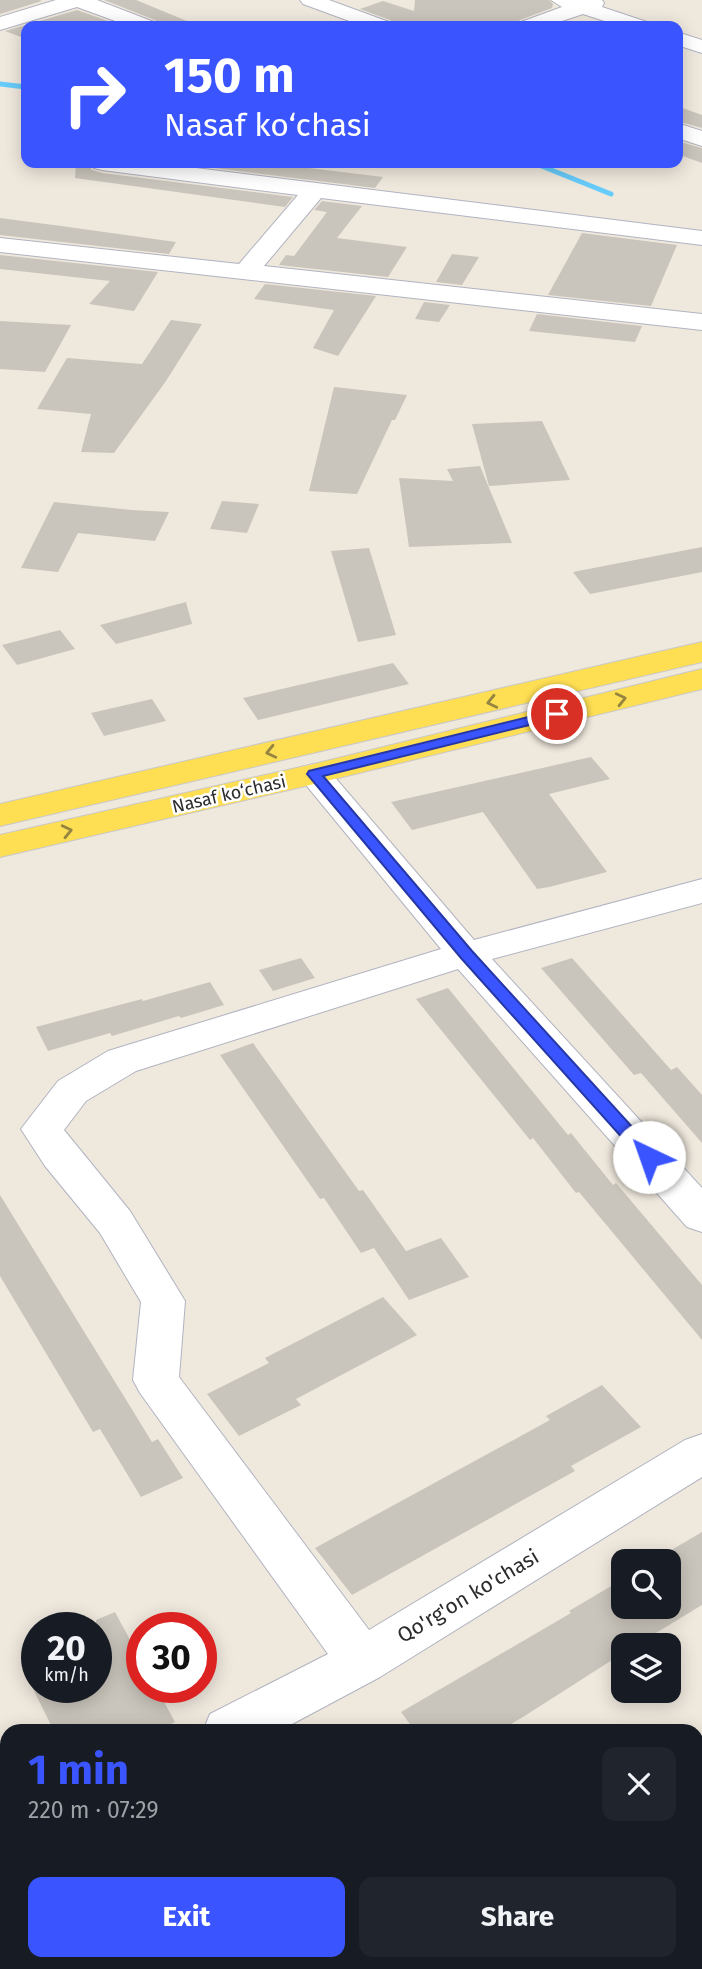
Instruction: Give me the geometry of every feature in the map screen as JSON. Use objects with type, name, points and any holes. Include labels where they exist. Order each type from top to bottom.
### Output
[{"type":"main road","name":"Nasaf ko‘chasi","points":[[0,815],[702,652]]},
{"type":"main road","name":"Nasaf ko‘chasi","points":[[0,846],[314,774],[702,679]]},
{"type":"street","points":[[0,24],[77,0],[134,21]]},
{"type":"street","points":[[310,0],[368,21]]},
{"type":"street","points":[[561,0],[625,21]]},
{"type":"street","points":[[542,21],[603,0]]},
{"type":"street","points":[[683,40],[702,47]]},
{"type":"street","points":[[683,132],[702,139]]},
{"type":"street","points":[[140,168],[702,238]]},
{"type":"street","points":[[245,273],[314,191]]},
{"type":"street","points":[[0,245],[702,322]]},
{"type":"street","points":[[314,774],[466,954],[702,1216]]},
{"type":"street","points":[[362,1661],[156,1380],[163,1301],[115,1222],[60,1156],[42,1129],[72,1091],[122,1061],[466,954],[702,891]]},
{"type":"street","name":"Qo'rg'on ko'chasi","points":[[242,1724],[362,1661],[702,1453]]},
{"type":"building","points":[[0,0],[39,0],[42,1],[0,14]]},
{"type":"building","points":[[104,0],[136,0],[187,21],[155,20]]},
{"type":"building","points":[[415,0],[549,0],[553,4],[552,8],[519,21],[391,21],[360,9],[383,1],[414,11]]},
{"type":"building","points":[[77,10],[108,21],[39,21]]},
{"type":"building","points":[[21,26],[21,37],[5,31]]},
{"type":"building","points":[[683,108],[702,115],[702,128],[683,123]]},
{"type":"building","points":[[683,143],[702,148],[702,163],[683,156]]},
{"type":"building","points":[[76,168],[91,168],[102,173],[293,197],[285,207],[75,178]]},
{"type":"building","points":[[215,168],[309,168],[383,177],[375,188]]},
{"type":"building","points":[[322,201],[362,206],[337,238],[407,247],[388,277],[279,265],[286,255],[294,256],[327,212],[314,210]]},
{"type":"building","points":[[0,218],[176,242],[169,254],[0,235]]},
{"type":"building","points":[[582,233],[677,245],[651,306],[548,295]]},
{"type":"building","points":[[452,254],[479,257],[462,285],[436,282]]},
{"type":"building","points":[[0,255],[158,272],[134,311],[89,304],[110,281],[0,269]]},
{"type":"building","points":[[265,284],[376,296],[338,356],[313,348],[334,310],[254,299]]},
{"type":"building","points":[[424,302],[450,305],[439,322],[415,319]]},
{"type":"building","points":[[537,314],[642,326],[635,342],[529,331]]},
{"type":"building","points":[[171,320],[202,324],[166,381],[114,453],[81,452],[91,414],[37,409],[67,358],[142,364]]},
{"type":"building","points":[[0,321],[71,325],[45,372],[0,369]]},
{"type":"building","points":[[334,387],[407,395],[395,420],[392,420],[357,494],[309,491]]},
{"type":"building","points":[[542,421],[570,480],[489,486],[472,424]]},
{"type":"building","points":[[480,466],[512,543],[409,547],[399,478],[453,481],[447,469]]},
{"type":"building","points":[[222,501],[259,504],[247,533],[210,529]]},
{"type":"building","points":[[54,502],[169,512],[155,541],[78,533],[58,572],[21,568]]},
{"type":"building","points":[[702,547],[702,572],[590,594],[573,572]]},
{"type":"building","points":[[369,548],[396,635],[358,642],[331,551]]},
{"type":"building","points":[[186,602],[192,624],[116,644],[100,625]]},
{"type":"building","points":[[60,630],[75,649],[17,665],[2,645]]},
{"type":"building","points":[[393,663],[409,684],[258,720],[243,698]]},
{"type":"building","points":[[152,699],[166,721],[104,736],[91,713]]},
{"type":"building","points":[[591,757],[610,779],[549,794],[607,872],[549,887],[537,889],[483,812],[412,830],[391,802]]},
{"type":"building","points":[[301,958],[315,978],[273,991],[259,970]]},
{"type":"building","points":[[572,958],[671,1070],[677,1067],[702,1095],[702,1143],[641,1073],[634,1075],[541,968]]},
{"type":"building","points":[[210,982],[224,1005],[112,1036],[110,1033],[48,1051],[36,1027],[142,999],[143,1001]]},
{"type":"building","points":[[448,988],[568,1135],[571,1133],[613,1185],[616,1183],[702,1285],[702,1340],[579,1192],[576,1193],[533,1138],[530,1140],[416,999]]},
{"type":"building","points":[[253,1043],[359,1191],[363,1190],[406,1251],[441,1238],[469,1277],[409,1300],[374,1248],[361,1253],[220,1055]]},
{"type":"building","points":[[0,1195],[152,1442],[158,1439],[183,1478],[141,1497],[100,1429],[93,1432],[0,1276]]},
{"type":"building","points":[[383,1297],[417,1335],[296,1399],[301,1405],[239,1436],[207,1394],[269,1363],[265,1358]]},
{"type":"building","points":[[602,1385],[641,1427],[571,1466],[575,1471],[352,1595],[315,1548],[550,1420],[546,1416]]},
{"type":"building","points":[[702,1532],[702,1605],[681,1618],[681,1549],[673,1549]]},
{"type":"building","points":[[611,1586],[611,1619],[679,1619],[656,1633],[611,1633],[611,1661],[511,1724],[410,1724],[401,1712],[571,1613],[569,1611]]},
{"type":"building","points":[[115,1612],[126,1632],[126,1703],[165,1703],[175,1722],[50,1724],[40,1703],[112,1703],[112,1613]]},
{"type":"waterway","points":[[0,84],[21,86]]},
{"type":"waterway","points":[[546,168],[611,194]]},
{"type":"route","points":[[557,714],[314,774],[466,954],[649,1157]]}]
